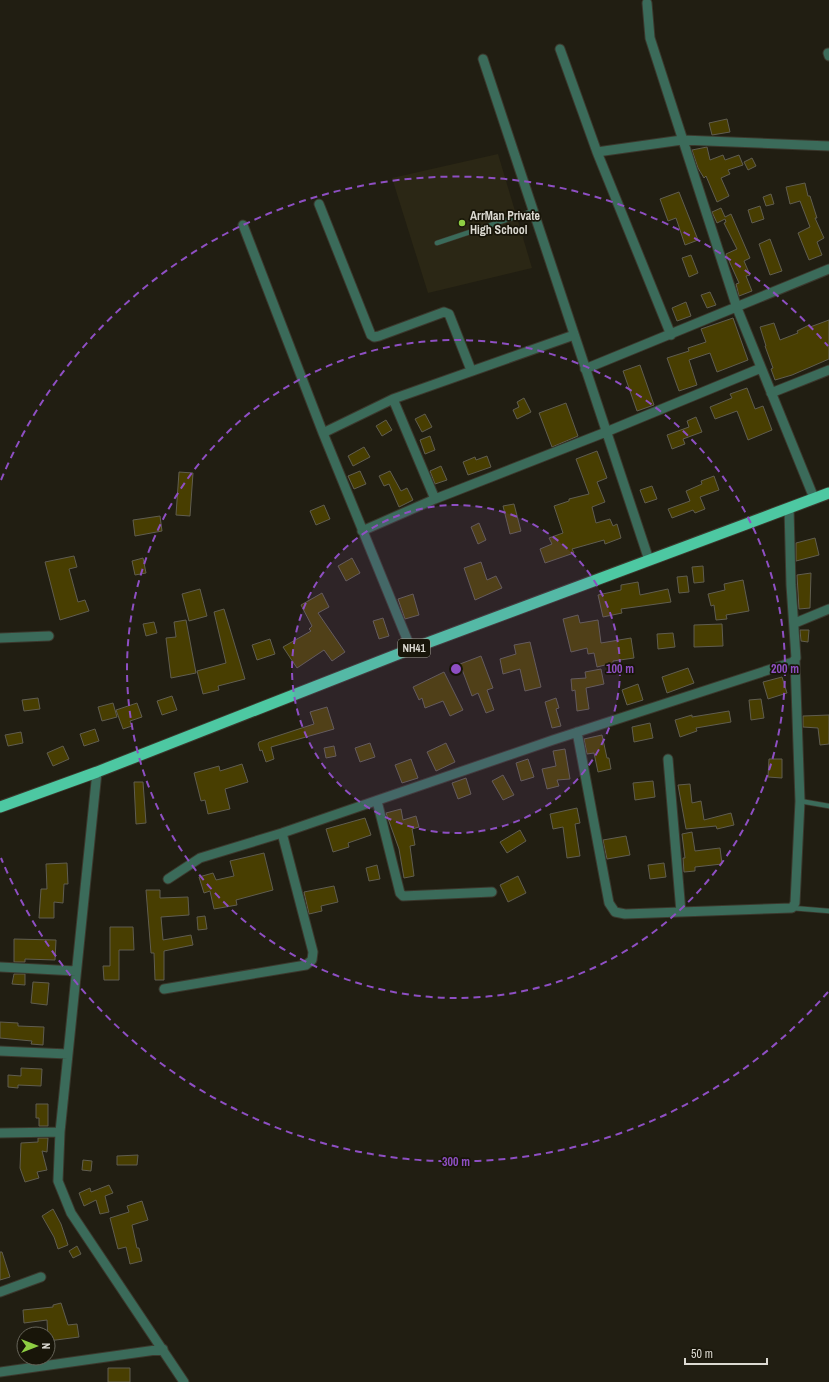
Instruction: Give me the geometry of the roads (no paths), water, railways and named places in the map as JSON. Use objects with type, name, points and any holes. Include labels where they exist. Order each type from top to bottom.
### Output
[{"type":"highway","name":"NH41","points":[[0,807],[97,772],[411,649],[829,493]]},
{"type":"street","points":[[647,3],[650,38],[737,308],[814,498]]},
{"type":"street","points":[[560,49],[597,152],[671,335]]},
{"type":"street","points":[[483,59],[649,560]]},
{"type":"street","points":[[597,152],[682,140],[829,146]]},
{"type":"street","points":[[320,204],[371,335],[374,337],[379,336],[444,312],[449,314],[471,370]]},
{"type":"street","points":[[243,225],[323,433],[411,649]]},
{"type":"street","points":[[585,369],[829,270]]},
{"type":"street","points":[[323,433],[393,399],[471,370],[574,335]]},
{"type":"street","points":[[362,530],[761,368]]},
{"type":"street","points":[[772,393],[829,370]]},
{"type":"street","points":[[393,399],[436,499]]},
{"type":"street","points":[[577,732],[609,903],[615,912],[625,914],[792,908],[795,903],[800,801],[795,623],[791,585],[789,508]]},
{"type":"street","points":[[795,623],[829,609]]},
{"type":"street","points":[[0,638],[49,636]]},
{"type":"street","points":[[168,879],[200,858],[282,833],[577,732],[795,660]]},
{"type":"street","points":[[668,759],[681,912]]},
{"type":"street","points":[[97,772],[60,1132],[58,1181],[71,1214],[163,1348],[184,1382]]},
{"type":"street","points":[[377,801],[400,893],[403,896],[492,892]]},
{"type":"street","points":[[164,989],[306,965],[312,960],[313,952],[282,833]]},
{"type":"street","points":[[0,967],[76,971]]},
{"type":"street","points":[[0,1051],[68,1054]]},
{"type":"street","points":[[0,1133],[60,1132]]},
{"type":"street","points":[[0,1292],[41,1277]]},
{"type":"street","points":[[0,1372],[163,1348]]},
{"type":"lane","points":[[437,243],[533,211]]},
{"type":"lane","points":[[800,801],[829,806]]},
{"type":"lane","points":[[792,908],[829,912]]},
{"type":"place","name":"ArrMan Private High School","points":[[462,223]]}]
